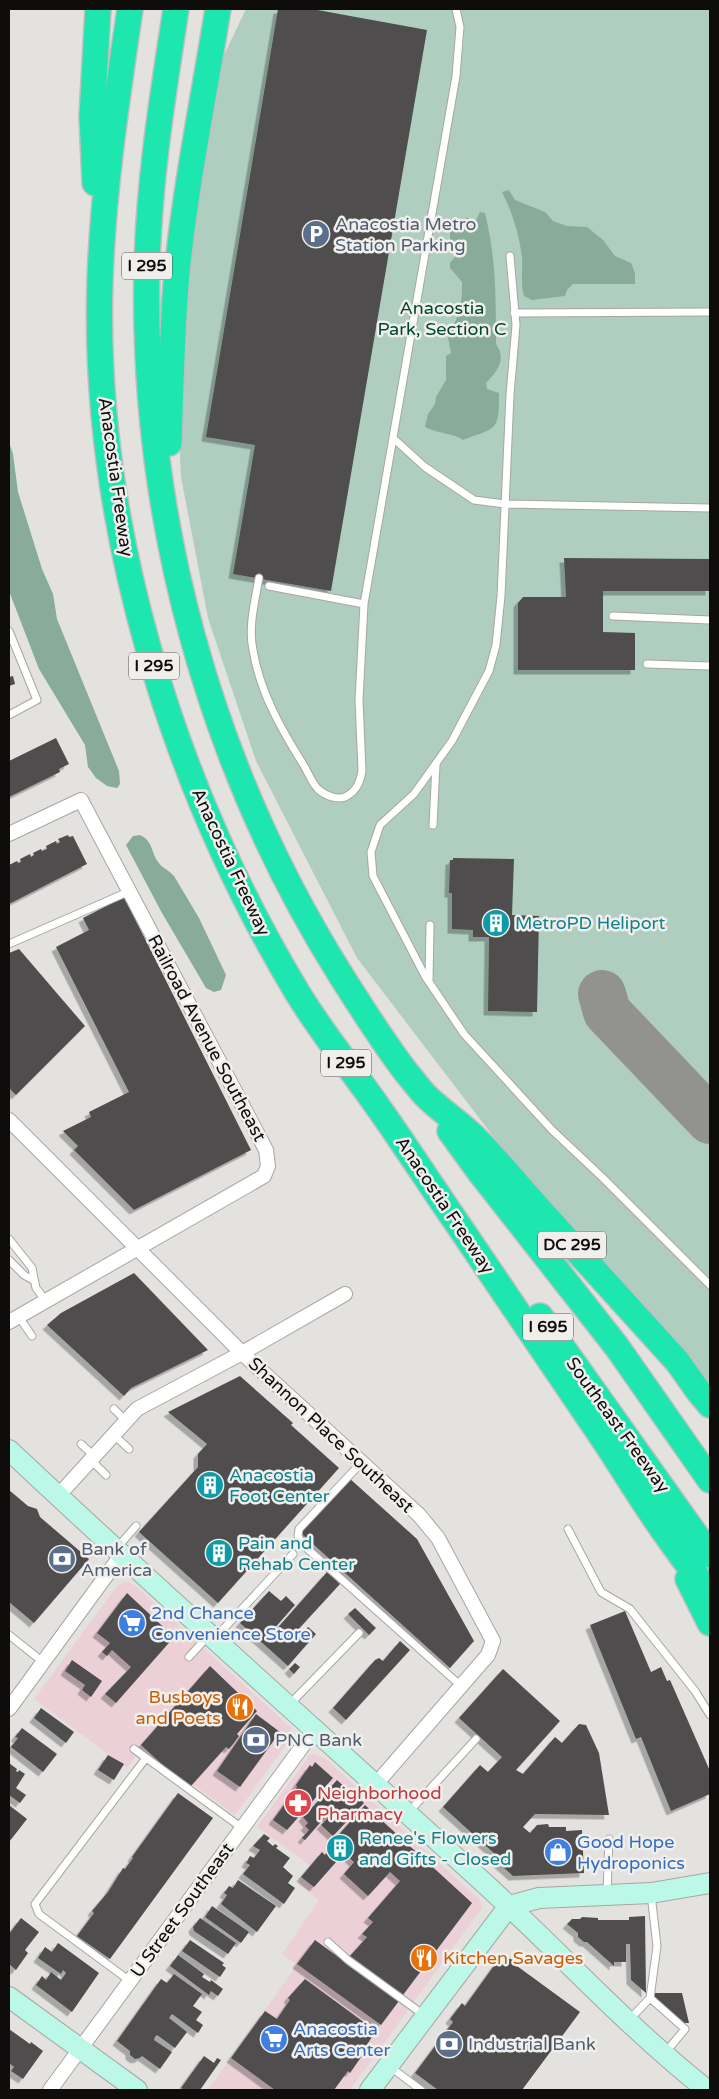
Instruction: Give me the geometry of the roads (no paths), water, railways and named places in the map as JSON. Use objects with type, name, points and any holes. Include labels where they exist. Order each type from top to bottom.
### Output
[{"type":"highway","points":[[98,9],[92,116],[100,281]]},
{"type":"highway","name":"Anacostia Freeway","points":[[130,9],[109,164],[100,281],[105,418],[118,514],[146,640],[173,726],[207,817],[259,925],[299,995],[377,1106],[604,1440],[667,1537],[710,1594]]},
{"type":"highway","name":"I 295","points":[[176,9],[160,109],[153,172],[147,268],[152,412],[157,460],[179,585],[224,738],[260,825],[303,910],[334,965],[387,1045],[424,1094]]},
{"type":"highway","points":[[167,523],[171,348],[177,273],[218,9]]},
{"type":"highway","name":"DC 295","points":[[424,1094],[476,1140],[677,1362],[710,1405]]},
{"type":"highway","name":"I 695","points":[[424,1094],[479,1171],[617,1347],[710,1480]]},
{"type":"highway","name":"Southeast Freeway","points":[[377,1106],[437,1176],[710,1555]]},
{"type":"highway","points":[[667,1537],[710,1623]]},
{"type":"main road","points":[[9,1450],[510,1906],[696,2084]]},
{"type":"main road","points":[[370,2090],[510,1906],[532,1899],[548,1897],[651,1893],[710,1883]]},
{"type":"main road","points":[[9,1997],[137,2090]]},
{"type":"street","name":"Railroad Avenue Southeast","points":[[9,834],[81,800],[266,1150],[268,1166],[264,1176],[138,1250],[14,1319]]},
{"type":"street","name":"Shannon Place Southeast","points":[[9,1120],[242,1353],[419,1515],[438,1538],[493,1641],[488,1655],[376,1784]]},
{"type":"street","points":[[58,1496],[137,1409],[242,1353],[345,1294]]},
{"type":"street","points":[[9,1709],[119,1551]]},
{"type":"street","name":"U Street Southeast","points":[[50,2090],[314,1729]]},
{"type":"lane","points":[[259,578],[253,611],[252,648],[260,678],[284,734],[318,789],[331,797],[343,798],[353,793],[360,782],[362,771],[359,700],[364,604],[456,76],[460,27],[456,9]]},
{"type":"lane","points":[[510,256],[516,325],[501,596],[496,645],[489,671],[474,701],[436,764],[414,794],[380,825],[372,852],[373,876],[429,982],[464,1034],[552,1130],[710,1285]]},
{"type":"lane","points":[[514,313],[710,312]]},
{"type":"lane","points":[[394,438],[425,467],[474,500],[505,504],[710,508]]},
{"type":"lane","points":[[269,586],[364,604]]},
{"type":"lane","points":[[613,616],[710,620]]},
{"type":"lane","points":[[9,631],[37,700],[9,715]]},
{"type":"lane","points":[[647,664],[710,666]]},
{"type":"lane","points":[[433,825],[436,764]]},
{"type":"lane","points":[[9,944],[130,892]]},
{"type":"lane","points":[[429,982],[430,925]]},
{"type":"lane","points":[[9,1238],[32,1268],[34,1273],[33,1280]]},
{"type":"lane","points":[[9,1260],[24,1275],[33,1280],[46,1301]]},
{"type":"lane","points":[[14,1319],[32,1336]]},
{"type":"lane","points":[[114,1409],[126,1421]]},
{"type":"lane","points":[[114,1435],[129,1449]]},
{"type":"lane","points":[[81,1444],[106,1475]]},
{"type":"lane","points":[[361,1463],[299,1529],[298,1536],[302,1544],[460,1686]]},
{"type":"lane","points":[[119,1551],[136,1526]]},
{"type":"lane","points":[[568,1529],[601,1592],[630,1609],[695,1691],[710,1715]]},
{"type":"lane","points":[[189,1657],[213,1636],[293,1554]]},
{"type":"lane","points":[[289,1706],[359,1632]]},
{"type":"lane","points":[[9,1635],[43,1662]]},
{"type":"lane","points":[[408,1814],[476,1739]]},
{"type":"lane","points":[[134,1749],[242,1828]]},
{"type":"lane","points":[[130,1981],[40,1914],[35,1904],[146,1758]]},
{"type":"lane","points":[[607,1896],[609,1839]]},
{"type":"lane","points":[[628,2020],[650,1998],[657,1946],[651,1893]]},
{"type":"lane","points":[[328,1942],[348,1960],[426,2016]]},
{"type":"lane","points":[[650,1998],[684,2029],[664,2054]]},
{"type":"lane","points":[[388,2066],[421,2090]]},
{"type":"place","name":"Anacostia Metro Station Parking","points":[[316,234]]},
{"type":"place","name":"MetroPD Heliport","points":[[496,923]]},
{"type":"place","name":"Anacostia Foot Center","points":[[210,1485]]},
{"type":"place","name":"Pain and Rehab Center","points":[[219,1553]]},
{"type":"place","name":"Bank of America","points":[[62,1559]]},
{"type":"place","name":"2nd Chance Convenience Store","points":[[132,1623]]},
{"type":"place","name":"Busboys and Poets","points":[[240,1707]]},
{"type":"place","name":"PNC Bank","points":[[256,1740]]},
{"type":"place","name":"Neighborhood Pharmacy","points":[[298,1803]]},
{"type":"place","name":"Renee's Flowers and Gifts - Closed","points":[[340,1848]]},
{"type":"place","name":"Good Hope Hydroponics","points":[[558,1852]]},
{"type":"place","name":"Kitchen Savages","points":[[424,1958]]},
{"type":"place","name":"Anacostia Arts Center","points":[[274,2039]]},
{"type":"place","name":"Industrial Bank","points":[[449,2044]]},
{"type":"park label","name":"Anacostia Park, Section C","points":[[442,318]]}]
